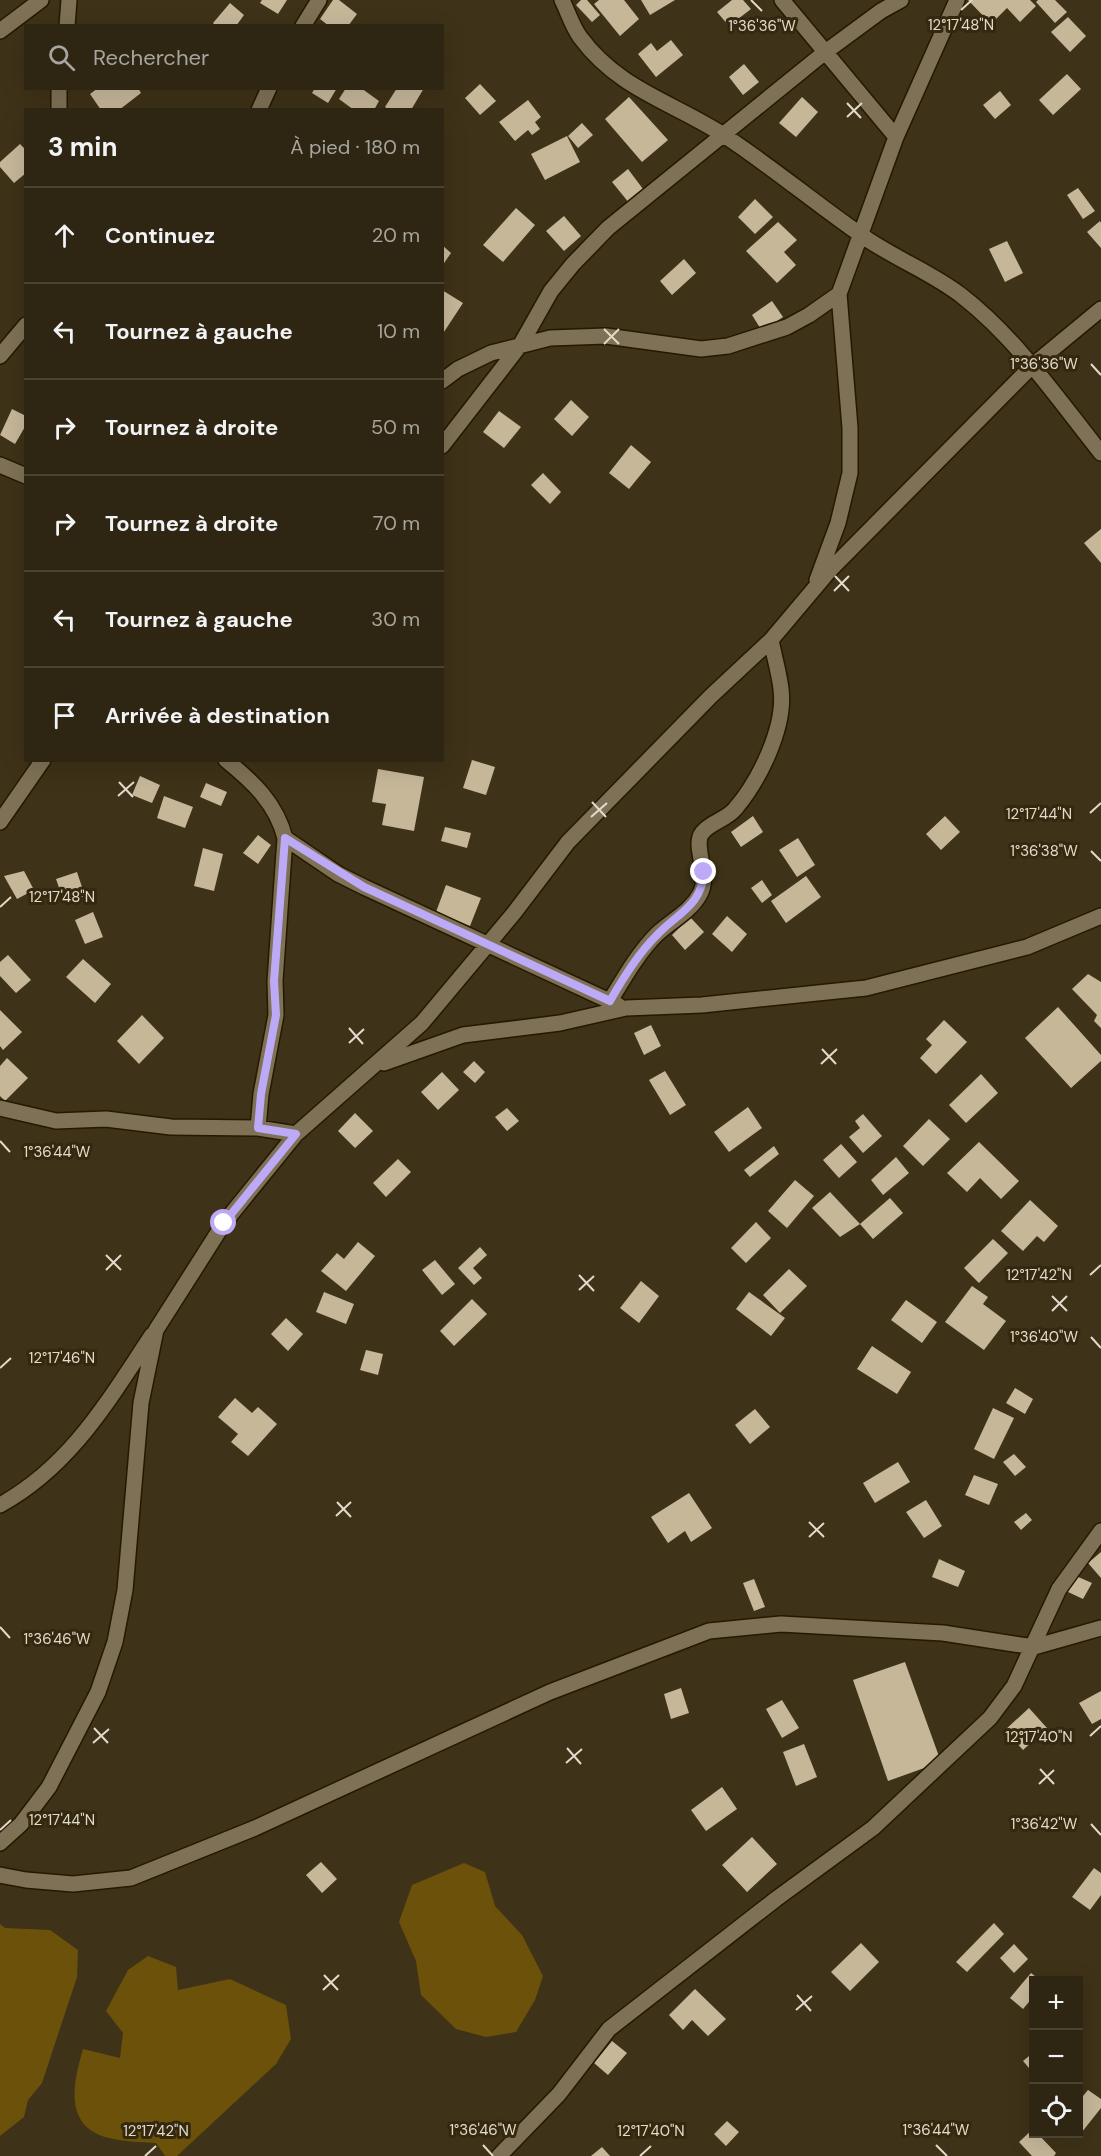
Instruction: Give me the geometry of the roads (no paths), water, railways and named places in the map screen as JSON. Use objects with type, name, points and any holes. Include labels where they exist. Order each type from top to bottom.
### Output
[{"type":"street","points":[[0,31],[41,0]]},
{"type":"street","points":[[67,24],[69,0]]},
{"type":"street","points":[[304,24],[319,0]]},
{"type":"street","points":[[562,0],[578,35],[602,62],[663,104],[721,134],[783,175],[862,236],[963,297],[997,328],[1032,366],[1101,453]]},
{"type":"street","points":[[782,0],[896,137]]},
{"type":"street","points":[[444,443],[521,344],[551,291],[573,264],[608,228],[721,134],[824,53],[881,11],[901,0]]},
{"type":"street","points":[[812,591],[838,522],[850,473],[850,428],[839,294],[862,236],[896,137],[957,0]]},
{"type":"street","points":[[59,90],[59,108]]},
{"type":"street","points":[[260,108],[268,90]]},
{"type":"street","points":[[444,380],[458,369],[491,353],[550,338],[606,336],[701,349],[728,346],[788,327],[839,294]]},
{"type":"street","points":[[0,1505],[23,1493],[82,1438],[156,1330],[224,1223],[296,1134],[422,1023],[568,842],[711,696],[771,640],[812,591],[1032,366],[1101,309]]},
{"type":"street","points":[[0,356],[24,327]]},
{"type":"street","points":[[0,465],[24,475]]},
{"type":"street","points":[[610,1001],[639,956],[657,935],[695,903],[704,885],[698,841],[702,833],[733,812],[760,773],[781,706],[781,690],[771,640]]},
{"type":"street","points":[[0,822],[42,762]]},
{"type":"street","points":[[228,762],[254,783],[272,805],[280,819],[285,838],[274,981],[276,1015],[261,1094],[258,1128]]},
{"type":"street","points":[[285,838],[338,873],[486,946],[626,1008]]},
{"type":"street","points":[[375,1066],[463,1035],[560,1023],[626,1008],[702,1005],[866,988],[1027,947],[1101,915]]},
{"type":"street","points":[[0,1108],[57,1120],[106,1119],[171,1127],[258,1128],[296,1134]]},
{"type":"street","points":[[0,1843],[21,1824],[49,1787],[98,1692],[115,1642],[125,1590],[141,1403],[156,1330]]},
{"type":"street","points":[[499,2156],[560,2094],[609,2029],[776,1899],[873,1828],[955,1754],[990,1718],[1014,1686],[1059,1590],[1101,1531]]},
{"type":"street","points":[[0,1875],[73,1884],[131,1878],[255,1828],[550,1692],[709,1631],[781,1624],[943,1633],[1034,1647],[1101,1628]]}]
